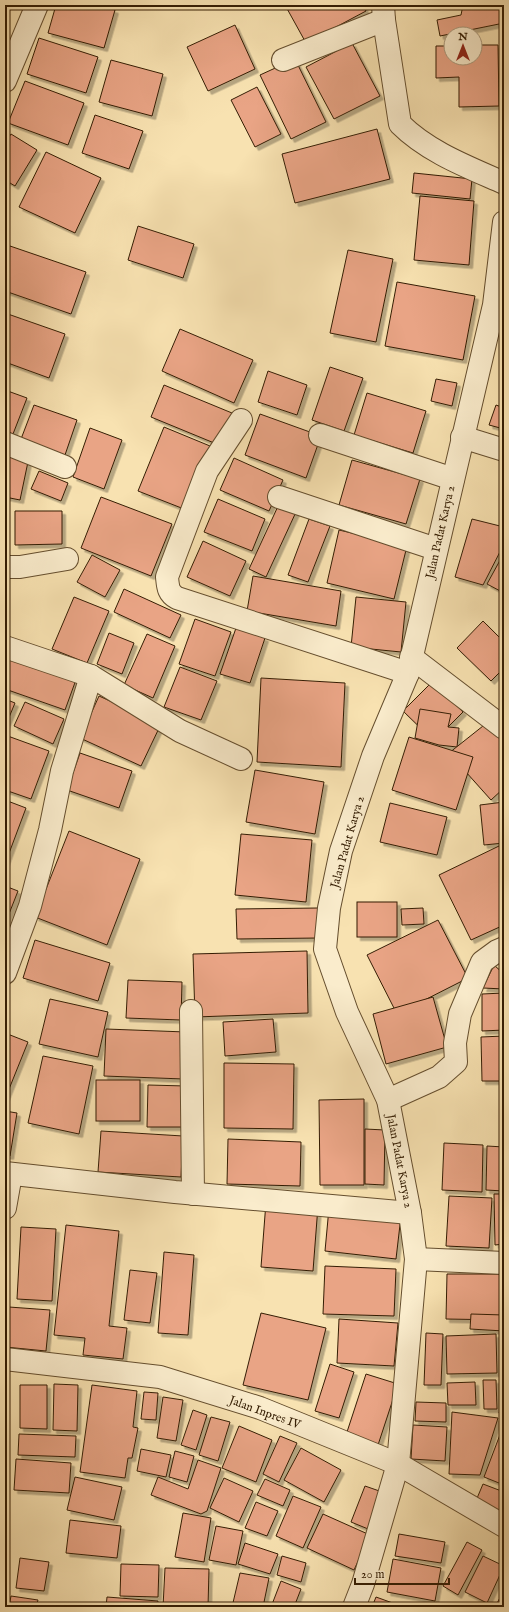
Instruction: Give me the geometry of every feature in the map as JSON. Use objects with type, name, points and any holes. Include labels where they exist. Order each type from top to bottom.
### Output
[{"type":"street","points":[[5,81],[37,5]]},
{"type":"street","points":[[283,60],[384,12],[400,124],[411,134],[453,160],[504,183]]},
{"type":"street","name":"Jalan Padat Karya 2","points":[[354,1607],[363,1584],[398,1464],[416,1259],[410,1212],[388,1100],[347,1012],[325,949],[329,908],[341,851],[373,756],[409,665],[494,304],[504,222]]},
{"type":"street","points":[[241,420],[207,471],[166,577],[171,594],[178,598],[409,665],[504,728]]},
{"type":"street","points":[[320,435],[453,479]]},
{"type":"street","points":[[462,437],[504,450]]},
{"type":"street","points":[[5,442],[65,467]]},
{"type":"street","points":[[279,497],[436,549]]},
{"type":"street","points":[[5,567],[20,567],[67,559]]},
{"type":"street","points":[[5,646],[91,676],[180,731],[241,758]]},
{"type":"street","points":[[5,972],[30,906],[50,830],[62,771],[91,676]]},
{"type":"street","points":[[388,1100],[439,1077],[456,1062],[455,1043],[460,1014],[482,962],[497,951],[504,948]]},
{"type":"street","points":[[191,1011],[193,1194]]},
{"type":"street","points":[[5,1208],[8,1174],[193,1194],[410,1212]]},
{"type":"street","points":[[416,1259],[504,1263]]},
{"type":"street","name":"Jalan Inpres IV","points":[[5,1359],[160,1377],[260,1408],[398,1464],[504,1526]]},
{"type":"building","points":[[56,5],[99,5],[115,10],[104,48],[48,33]]},
{"type":"building","points":[[285,5],[363,5],[366,11],[306,43]]},
{"type":"building","points":[[463,5],[504,5],[504,23],[483,27],[483,26],[443,26],[443,35],[440,36],[437,20],[461,15]]},
{"type":"building","points":[[235,25],[255,69],[208,91],[187,47]]},
{"type":"building","points":[[39,38],[98,57],[86,93],[27,74]]},
{"type":"building","points":[[352,43],[380,96],[334,119],[306,67]]},
{"type":"building","points":[[483,45],[498,45],[499,106],[459,107],[459,77],[436,78],[436,46],[443,46],[443,66],[483,66]]},
{"type":"building","points":[[295,59],[326,122],[291,139],[260,75]]},
{"type":"building","points":[[111,60],[163,74],[152,116],[99,102]]},
{"type":"building","points":[[25,81],[84,103],[68,145],[8,123]]},
{"type":"building","points":[[257,87],[281,134],[255,147],[231,100]]},
{"type":"building","points":[[95,115],[143,131],[129,169],[82,153]]},
{"type":"building","points":[[377,129],[390,179],[295,203],[282,154]]},
{"type":"building","points":[[11,134],[37,150],[15,186],[5,180],[5,143]]},
{"type":"building","points":[[46,152],[101,178],[75,233],[19,207]]},
{"type":"building","points":[[414,173],[472,179],[470,199],[412,193]]},
{"type":"building","points":[[420,196],[474,201],[469,265],[414,260]]},
{"type":"building","points":[[138,226],[194,244],[183,278],[128,260]]},
{"type":"building","points":[[10,246],[86,272],[71,314],[5,291],[5,260]]},
{"type":"building","points":[[348,250],[393,259],[376,342],[330,333]]},
{"type":"building","points":[[397,282],[475,296],[463,360],[385,346]]},
{"type":"building","points":[[5,313],[65,334],[49,378],[5,362]]},
{"type":"building","points":[[180,329],[253,360],[234,403],[162,371]]},
{"type":"building","points":[[330,367],[363,378],[344,431],[312,420]]},
{"type":"building","points":[[268,371],[307,385],[297,415],[258,402]]},
{"type":"building","points":[[436,379],[457,383],[452,406],[431,401]]},
{"type":"building","points":[[164,385],[232,413],[219,445],[151,417]]},
{"type":"building","points":[[5,390],[27,398],[13,434],[5,431]]},
{"type":"building","points":[[367,393],[426,411],[413,453],[354,435]]},
{"type":"building","points":[[34,405],[77,420],[65,455],[21,439]]},
{"type":"building","points":[[496,405],[504,408],[504,429],[489,425]]},
{"type":"building","points":[[260,414],[321,436],[306,478],[245,455]]},
{"type":"building","points":[[164,427],[210,446],[184,509],[138,491]]},
{"type":"building","points":[[90,428],[122,440],[104,489],[73,477]]},
{"type":"building","points":[[5,453],[29,457],[20,500],[5,497]]},
{"type":"building","points":[[234,458],[283,480],[269,511],[220,490]]},
{"type":"building","points":[[352,460],[420,479],[406,524],[339,505]]},
{"type":"building","points":[[39,471],[68,483],[61,501],[31,489]]},
{"type":"building","points":[[101,497],[172,524],[151,576],[81,548]]},
{"type":"building","points":[[218,499],[265,519],[252,551],[204,532]]},
{"type":"building","points":[[279,504],[296,512],[266,577],[249,569]]},
{"type":"building","points":[[15,511],[62,511],[62,544],[15,545]]},
{"type":"building","points":[[309,519],[330,526],[308,582],[288,575]]},
{"type":"building","points":[[472,519],[504,527],[504,544],[483,585],[455,577]]},
{"type":"building","points":[[339,530],[407,546],[394,599],[327,583]]},
{"type":"building","points":[[203,541],[246,561],[230,596],[187,577]]},
{"type":"building","points":[[504,553],[504,593],[487,584]]},
{"type":"building","points":[[92,555],[120,570],[105,597],[77,582]]},
{"type":"building","points":[[253,576],[341,591],[336,626],[247,611]]},
{"type":"building","points":[[124,589],[181,615],[170,638],[114,612]]},
{"type":"building","points":[[74,597],[109,611],[87,663],[52,649]]},
{"type":"building","points":[[356,597],[406,602],[401,652],[351,647]]},
{"type":"building","points":[[195,619],[231,632],[215,676],[179,664]]},
{"type":"building","points":[[483,621],[504,642],[504,668],[491,681],[457,648]]},
{"type":"building","points":[[236,628],[265,638],[250,683],[220,674]]},
{"type":"building","points":[[109,633],[134,643],[122,674],[97,664]]},
{"type":"building","points":[[147,634],[175,646],[153,698],[124,685]]},
{"type":"building","points":[[5,652],[77,677],[65,710],[5,689]]},
{"type":"building","points":[[180,667],[217,681],[201,720],[164,707]]},
{"type":"building","points":[[261,678],[345,683],[341,767],[257,762]]},
{"type":"building","points":[[432,682],[463,712],[434,741],[403,711]]},
{"type":"building","points":[[99,696],[161,724],[141,766],[80,738]]},
{"type":"building","points":[[5,699],[15,703],[5,727]]},
{"type":"building","points":[[25,702],[64,719],[53,744],[14,726]]},
{"type":"building","points":[[420,709],[451,714],[448,727],[459,728],[457,747],[439,745],[415,738]]},
{"type":"building","points":[[488,722],[504,738],[504,761],[502,762],[504,764],[504,788],[491,800],[449,753]]},
{"type":"building","points":[[5,735],[49,751],[31,799],[5,790]]},
{"type":"building","points":[[409,737],[473,757],[456,810],[392,790]]},
{"type":"building","points":[[80,753],[132,771],[119,808],[67,790]]},
{"type":"building","points":[[255,770],[324,782],[315,834],[246,822]]},
{"type":"building","points":[[5,800],[26,808],[5,864]]},
{"type":"building","points":[[504,802],[504,843],[484,845],[480,805]]},
{"type":"building","points":[[390,803],[447,817],[437,855],[380,842]]},
{"type":"building","points":[[69,831],[140,859],[107,945],[35,917]]},
{"type":"building","points":[[241,834],[312,840],[306,902],[235,895]]},
{"type":"building","points":[[499,846],[504,856],[504,925],[471,940],[439,875]]},
{"type":"building","points":[[5,886],[18,891],[5,924]]},
{"type":"building","points":[[357,902],[397,902],[397,937],[357,937]]},
{"type":"building","points":[[318,908],[318,938],[237,939],[236,909]]},
{"type":"building","points":[[423,908],[424,924],[402,925],[401,909]]},
{"type":"building","points":[[438,920],[468,978],[397,1014],[367,955]]},
{"type":"building","points":[[35,940],[110,963],[98,1001],[23,978]]},
{"type":"building","points":[[307,951],[308,1013],[195,1017],[193,954]]},
{"type":"building","points":[[494,965],[504,974],[504,989],[483,988]]},
{"type":"building","points":[[128,980],[182,982],[181,1020],[126,1018]]},
{"type":"building","points":[[504,993],[504,1030],[482,1031],[482,994]]},
{"type":"building","points":[[433,997],[447,1047],[386,1064],[373,1014]]},
{"type":"building","points":[[50,999],[108,1012],[98,1057],[39,1044]]},
{"type":"building","points":[[273,1019],[276,1052],[225,1056],[223,1022]]},
{"type":"building","points":[[106,1029],[186,1032],[184,1079],[104,1076]]},
{"type":"building","points":[[5,1033],[28,1042],[5,1099]]},
{"type":"building","points":[[504,1036],[504,1081],[482,1081],[481,1037]]},
{"type":"building","points":[[43,1056],[93,1066],[79,1134],[28,1123]]},
{"type":"building","points":[[224,1063],[294,1064],[293,1129],[224,1128]]},
{"type":"building","points":[[96,1080],[140,1080],[140,1121],[96,1121]]},
{"type":"building","points":[[148,1085],[186,1086],[185,1127],[147,1127]]},
{"type":"building","points":[[364,1099],[364,1185],[320,1185],[319,1100]]},
{"type":"building","points":[[5,1111],[17,1113],[10,1156],[5,1155]]},
{"type":"building","points":[[365,1129],[385,1130],[384,1185],[365,1184]]},
{"type":"building","points":[[101,1131],[183,1136],[181,1177],[98,1172]]},
{"type":"building","points":[[228,1139],[301,1142],[300,1186],[227,1184]]},
{"type":"building","points":[[444,1143],[483,1145],[482,1192],[442,1190]]},
{"type":"building","points":[[487,1146],[504,1147],[504,1191],[486,1190]]},
{"type":"building","points":[[494,1194],[504,1194],[504,1244],[495,1245]]},
{"type":"building","points":[[449,1196],[492,1198],[489,1248],[446,1246]]},
{"type":"building","points":[[266,1202],[318,1206],[313,1271],[261,1267]]},
{"type":"building","points":[[329,1208],[401,1216],[396,1259],[325,1251]]},
{"type":"building","points":[[66,1225],[119,1231],[109,1326],[127,1328],[123,1359],[83,1355],[85,1338],[54,1335]]},
{"type":"building","points":[[21,1227],[56,1229],[52,1301],[17,1299]]},
{"type":"building","points":[[164,1252],[194,1255],[188,1335],[158,1333]]},
{"type":"building","points":[[325,1266],[396,1269],[394,1316],[323,1314]]},
{"type":"building","points":[[130,1270],[157,1273],[150,1323],[124,1320]]},
{"type":"building","points":[[447,1274],[504,1274],[504,1320],[446,1319]]},
{"type":"building","points":[[9,1307],[50,1310],[46,1351],[5,1347]]},
{"type":"building","points":[[261,1313],[326,1328],[308,1400],[243,1385]]},
{"type":"building","points":[[471,1314],[504,1315],[504,1331],[470,1329]]},
{"type":"building","points":[[339,1319],[398,1323],[394,1366],[337,1363]]},
{"type":"building","points":[[426,1333],[443,1334],[441,1385],[424,1385]]},
{"type":"building","points":[[496,1334],[497,1373],[447,1374],[446,1336]]},
{"type":"building","points":[[330,1364],[354,1372],[339,1418],[315,1411]]},
{"type":"building","points":[[366,1374],[398,1384],[378,1445],[346,1435]]},
{"type":"building","points":[[483,1380],[496,1380],[497,1409],[484,1409]]},
{"type":"building","points":[[475,1382],[476,1405],[448,1405],[447,1383]]},
{"type":"building","points":[[54,1384],[78,1385],[77,1431],[53,1430]]},
{"type":"building","points":[[20,1385],[47,1385],[47,1429],[20,1428]]},
{"type":"building","points":[[92,1385],[137,1391],[133,1427],[138,1428],[132,1458],[128,1458],[125,1478],[80,1472]]},
{"type":"building","points":[[144,1392],[158,1393],[156,1420],[141,1419]]},
{"type":"building","points":[[163,1397],[183,1400],[176,1441],[157,1438]]},
{"type":"building","points":[[504,1397],[504,1414],[499,1413]]},
{"type":"building","points":[[416,1402],[446,1403],[446,1422],[415,1421]]},
{"type":"building","points":[[193,1410],[207,1415],[196,1450],[181,1445]]},
{"type":"building","points":[[452,1412],[498,1418],[480,1475],[449,1474]]},
{"type":"building","points":[[211,1417],[230,1422],[218,1461],[199,1455]]},
{"type":"building","points":[[504,1424],[504,1485],[484,1477]]},
{"type":"building","points":[[413,1425],[447,1427],[445,1461],[411,1459]]},
{"type":"building","points":[[239,1426],[272,1440],[256,1482],[222,1468]]},
{"type":"building","points":[[19,1434],[76,1436],[75,1457],[18,1455]]},
{"type":"building","points":[[280,1436],[297,1443],[279,1482],[263,1474]]},
{"type":"building","points":[[301,1448],[341,1470],[324,1502],[284,1480]]},
{"type":"building","points":[[141,1449],[171,1455],[166,1477],[137,1471]]},
{"type":"building","points":[[175,1451],[194,1456],[187,1482],[169,1477]]},
{"type":"building","points":[[16,1459],[71,1463],[69,1493],[14,1490]]},
{"type":"building","points":[[198,1460],[221,1468],[207,1511],[201,1514],[151,1495],[158,1477],[188,1489]]},
{"type":"building","points":[[75,1477],[122,1487],[114,1520],[67,1510]]},
{"type":"building","points":[[224,1478],[253,1491],[239,1522],[210,1508]]},
{"type":"building","points":[[265,1479],[290,1490],[283,1506],[257,1495]]},
{"type":"building","points":[[483,1484],[504,1492],[504,1514],[475,1503]]},
{"type":"building","points":[[365,1486],[388,1494],[373,1531],[351,1522]]},
{"type":"building","points":[[293,1496],[321,1507],[303,1548],[276,1536]]},
{"type":"building","points":[[256,1502],[278,1511],[267,1536],[245,1528]]},
{"type":"building","points":[[183,1513],[211,1518],[204,1562],[175,1557]]},
{"type":"building","points":[[323,1514],[370,1535],[354,1570],[307,1548]]},
{"type":"building","points":[[70,1520],[121,1526],[117,1558],[66,1553]]},
{"type":"building","points":[[216,1526],[243,1531],[236,1565],[209,1560]]},
{"type":"building","points":[[399,1534],[445,1542],[441,1563],[395,1556]]},
{"type":"building","points":[[467,1542],[482,1550],[458,1595],[443,1586]]},
{"type":"building","points":[[245,1543],[278,1554],[270,1574],[238,1564]]},
{"type":"building","points":[[282,1556],[306,1563],[301,1582],[277,1575]]},
{"type":"building","points":[[483,1556],[504,1566],[487,1603],[465,1592]]},
{"type":"building","points":[[20,1558],[49,1562],[44,1591],[16,1588]]},
{"type":"building","points":[[393,1559],[441,1568],[435,1601],[387,1592]]},
{"type":"building","points":[[121,1564],[159,1565],[158,1597],[120,1596]]},
{"type":"building","points":[[165,1568],[209,1569],[208,1607],[163,1607]]},
{"type":"building","points":[[240,1573],[269,1578],[263,1607],[232,1607]]},
{"type":"building","points":[[281,1581],[301,1589],[294,1607],[271,1607]]},
{"type":"building","points":[[504,1590],[504,1607],[495,1607]]},
{"type":"building","points":[[11,1596],[38,1600],[36,1607],[9,1607]]},
{"type":"building","points":[[107,1597],[158,1601],[157,1607],[106,1607]]},
{"type":"building","points":[[376,1597],[401,1606],[401,1607],[372,1607]]}]
